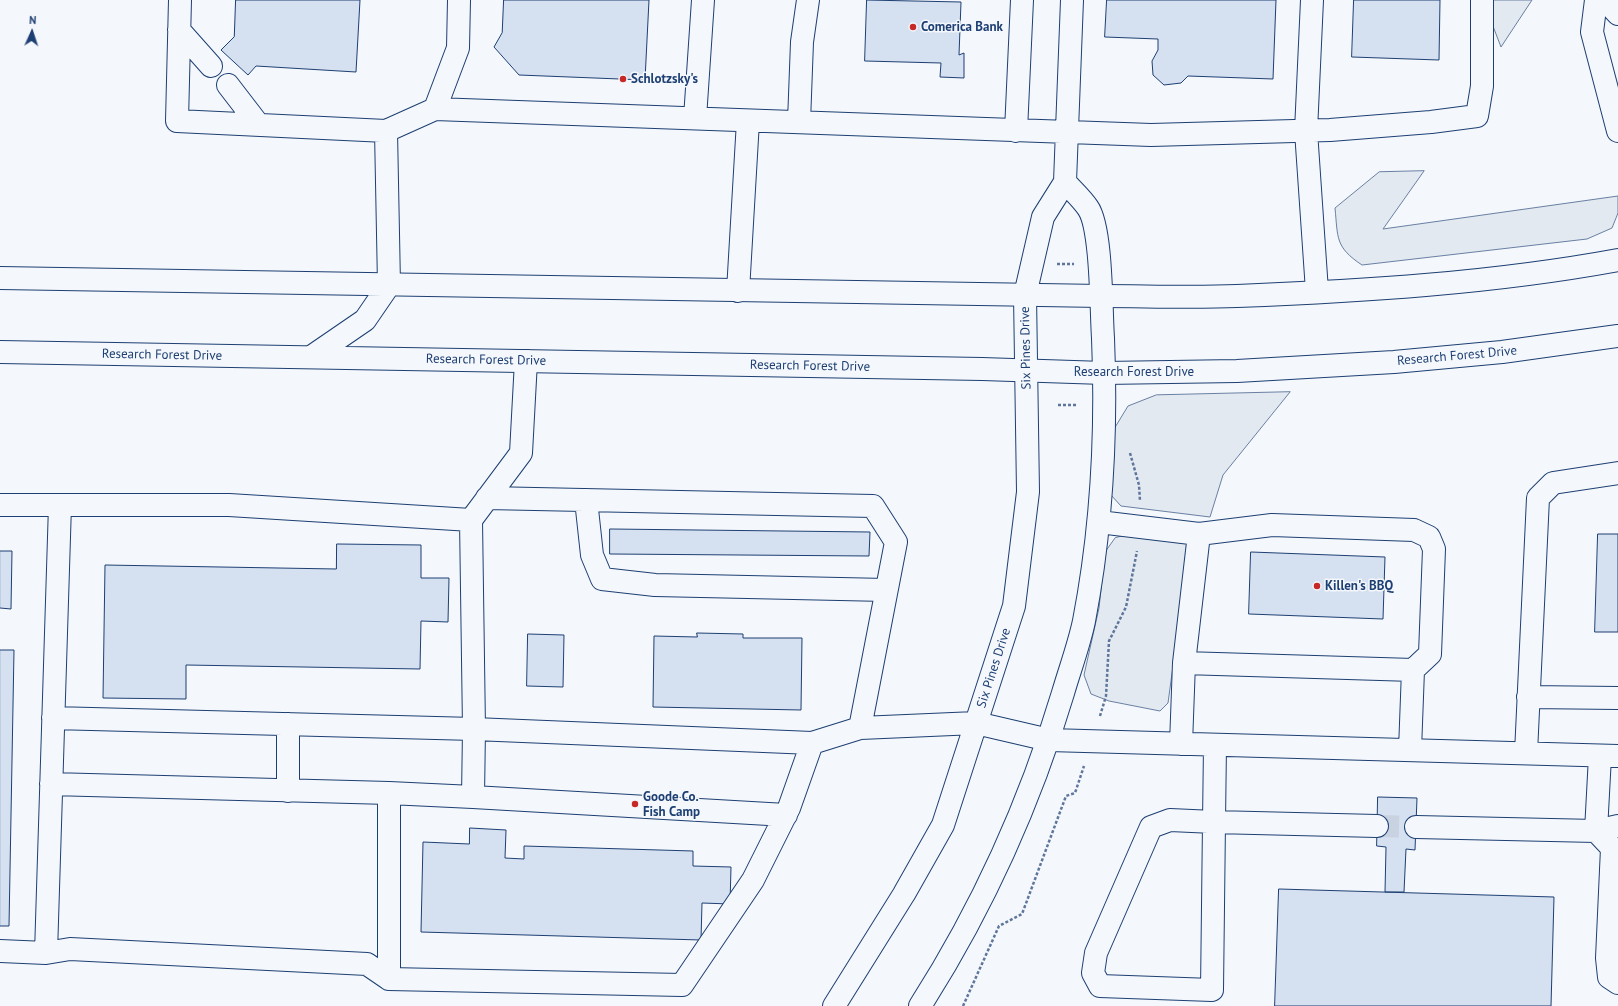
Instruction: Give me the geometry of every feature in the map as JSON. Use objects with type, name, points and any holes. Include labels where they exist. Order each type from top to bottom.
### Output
[{"type":"main road","points":[[180,0],[177,121],[386,131],[435,109],[1152,135],[1306,131],[1431,122],[1477,116],[1482,86],[1482,0]]},
{"type":"main road","points":[[435,109],[458,48],[459,0]]},
{"type":"main road","points":[[695,118],[703,0]]},
{"type":"main road","points":[[799,122],[802,42],[808,0]]},
{"type":"main road","points":[[1016,130],[1022,0]]},
{"type":"main road","points":[[920,1006],[947,964],[1000,863],[1049,740],[1084,623],[1099,522],[1103,476],[1104,373],[1101,296],[1096,235],[1089,209],[1064,182],[1072,0]]},
{"type":"main road","points":[[1312,0],[1306,131],[1317,291]]},
{"type":"main road","points":[[1596,0],[1592,32],[1618,131]]},
{"type":"main road","points":[[1605,0],[1618,14]]},
{"type":"main road","points":[[179,30],[211,66]]},
{"type":"main road","points":[[228,85],[258,124]]},
{"type":"main road","points":[[738,291],[748,121]]},
{"type":"main road","points":[[311,357],[365,320],[389,285],[386,131]]},
{"type":"main road","name":"Six Pines Drive","points":[[834,1006],[904,894],[944,825],[1014,606],[1028,492],[1025,295],[1043,216],[1064,182]]},
{"type":"main road","points":[[0,278],[738,291],[1101,296],[1236,296],[1354,290],[1500,277],[1618,260]]},
{"type":"main road","name":"Research Forest Drive","points":[[0,352],[1027,370],[1104,373],[1237,371],[1394,362],[1502,352],[1618,336]]},
{"type":"main road","points":[[473,797],[474,729],[471,520],[520,453],[526,361]]},
{"type":"main road","points":[[1526,753],[1538,498],[1552,483],[1618,473]]},
{"type":"main road","points":[[487,498],[873,506],[896,542],[860,728]]},
{"type":"main road","points":[[586,500],[592,555],[602,579],[655,585],[886,590]]},
{"type":"main road","points":[[0,505],[229,505],[471,520]]},
{"type":"main road","points":[[46,953],[60,505]]},
{"type":"main road","points":[[1099,522],[1199,534],[1272,525],[1414,530],[1430,536],[1434,549],[1430,654],[1413,670],[1410,750]]},
{"type":"main road","points":[[1180,744],[1184,663],[1199,534]]},
{"type":"main road","points":[[1184,663],[1413,670]]},
{"type":"main road","points":[[1528,697],[1618,698]]},
{"type":"main road","points":[[53,718],[474,729],[812,743],[860,728],[976,723],[1049,740],[1609,756],[1596,831]]},
{"type":"main road","points":[[288,724],[288,791]]},
{"type":"main road","points":[[0,951],[46,953],[70,949],[367,964],[389,979],[682,985],[753,880],[786,815],[812,743]]},
{"type":"main road","points":[[1215,745],[1214,822],[1212,990],[1100,986],[1092,973],[1096,953],[1151,827],[1170,820],[1214,822],[1377,826]]},
{"type":"main road","points":[[51,784],[389,793],[786,815]]},
{"type":"main road","points":[[389,793],[389,979]]},
{"type":"main road","points":[[1416,827],[1596,831],[1618,826]]},
{"type":"main road","points":[[1596,831],[1612,848],[1607,958],[1609,977],[1618,983]]},
{"type":"path","points":[[1055,264],[1077,264]]},
{"type":"path","points":[[1058,405],[1078,405]]},
{"type":"shaded area","points":[[1492,0],[1532,0],[1501,47],[1491,21]]},
{"type":"shaded area","points":[[1424,171],[1383,229],[1618,196],[1618,213],[1612,228],[1587,239],[1362,265],[1353,259],[1342,247],[1338,234],[1335,208],[1379,172]]},
{"type":"shaded area","points":[[1290,392],[1223,475],[1210,517],[1121,506],[1111,495],[1114,429],[1128,406],[1156,395]]},
{"type":"shaded area","points":[[1126,535],[1185,542],[1189,548],[1168,703],[1160,711],[1109,701],[1091,694],[1084,675],[1099,608],[1105,552],[1115,538]]},
{"type":"building","points":[[236,0],[360,0],[356,72],[256,66],[248,75],[221,50],[234,37]]},
{"type":"building","points":[[504,0],[649,0],[645,80],[519,75],[494,47],[502,33]]},
{"type":"building","name":"Comerica Bank","points":[[867,0],[961,2],[959,55],[964,53],[964,78],[940,77],[941,63],[865,61]]},
{"type":"building","points":[[1107,0],[1276,0],[1273,79],[1188,76],[1181,83],[1164,85],[1153,75],[1152,61],[1158,50],[1158,39],[1105,37]]},
{"type":"building","points":[[1354,0],[1440,0],[1439,60],[1352,57]]},
{"type":"building","points":[[610,529],[870,532],[869,556],[610,554]]},
{"type":"building","points":[[1598,534],[1618,534],[1618,632],[1595,632]]},
{"type":"building","points":[[337,544],[421,545],[421,578],[449,578],[448,622],[421,621],[420,669],[186,665],[186,699],[103,698],[105,565],[336,569]]},
{"type":"building","points":[[0,551],[12,551],[11,609],[0,608]]},
{"type":"building","name":"Killen's BBQ","points":[[1251,552],[1385,557],[1383,619],[1249,614]]},
{"type":"building","points":[[697,633],[743,634],[743,638],[802,638],[801,710],[653,707],[654,636],[697,637]]},
{"type":"building","points":[[528,634],[564,635],[563,687],[527,686]]},
{"type":"building","points":[[0,650],[14,650],[9,926],[0,926]]},
{"type":"building","points":[[1378,797],[1417,798],[1415,850],[1406,849],[1404,892],[1385,892],[1386,847],[1377,846]]},
{"type":"building","points":[[470,828],[506,830],[505,858],[524,859],[524,846],[693,851],[693,866],[731,867],[730,904],[702,903],[701,940],[421,932],[423,842],[469,844]]},
{"type":"building","points":[[1279,889],[1554,897],[1551,1006],[1275,1006]]},
{"type":"tunnel","points":[[1377,826],[1416,827]]},
{"type":"place","name":"Comerica Bank","points":[[913,27]]},
{"type":"place","name":"Schlotzsky's","points":[[623,79]]},
{"type":"place","name":"Killen's BBQ","points":[[1317,586]]},
{"type":"place","name":"Goode Co. Fish Camp","points":[[635,804]]}]
